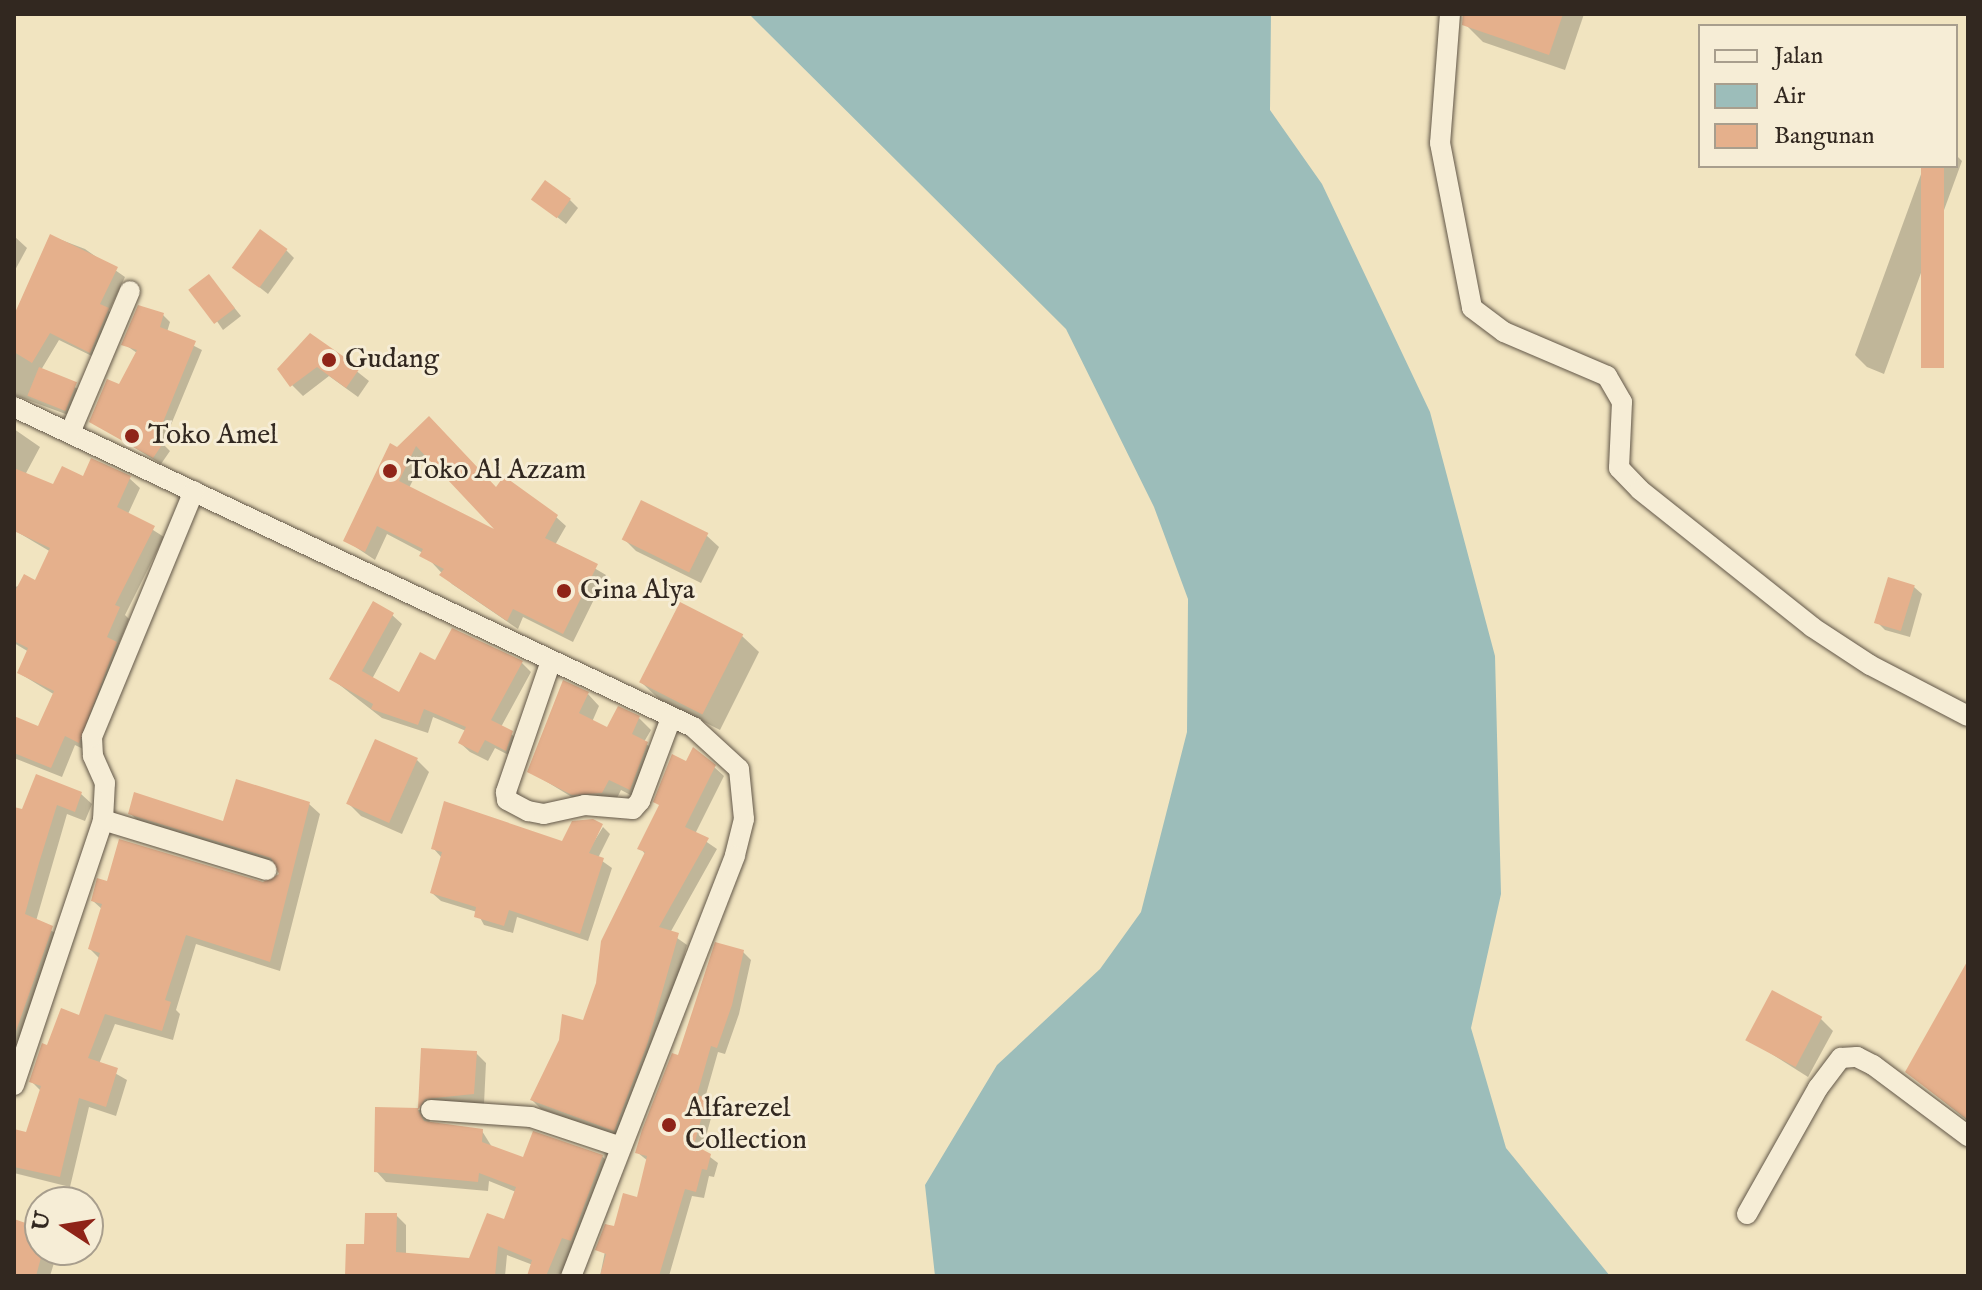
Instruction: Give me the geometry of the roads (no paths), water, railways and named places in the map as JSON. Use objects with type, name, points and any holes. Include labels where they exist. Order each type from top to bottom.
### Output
[{"type":"street","points":[[1450,14],[1440,143],[1472,308],[1504,332],[1607,376],[1622,402],[1619,468],[1640,490],[1812,627],[1870,665],[1968,716]]},
{"type":"street","points":[[70,433],[130,291]]},
{"type":"street","points":[[14,407],[693,727],[739,769],[744,819],[695,968],[571,1276]]},
{"type":"street","points":[[14,1085],[103,820],[105,783],[93,756],[92,737],[194,491]]},
{"type":"street","points":[[551,661],[506,792],[507,800],[528,811],[544,814],[585,805],[633,809],[640,801],[671,718]]},
{"type":"street","points":[[103,820],[267,870]]},
{"type":"street","points":[[1747,1214],[1818,1088],[1841,1058],[1857,1057],[1873,1065],[1968,1136]]},
{"type":"street","points":[[431,1110],[531,1117],[621,1147]]},
{"type":"water","points":[[749,14],[1271,14],[1270,110],[1322,184],[1430,412],[1495,656],[1501,894],[1471,1028],[1506,1148],[1610,1276],[935,1276],[925,1185],[997,1065],[1100,969],[1141,912],[1187,732],[1188,599],[1154,507],[1066,329]]},
{"type":"place","name":"Gudang","points":[[329,360]]},
{"type":"place","name":"Toko Amel","points":[[132,436]]},
{"type":"place","name":"Toko Al Azzam","points":[[390,471]]},
{"type":"place","name":"Gina Alya","points":[[564,591]]},
{"type":"place","name":"Alfarezel Collection","points":[[669,1125]]}]
